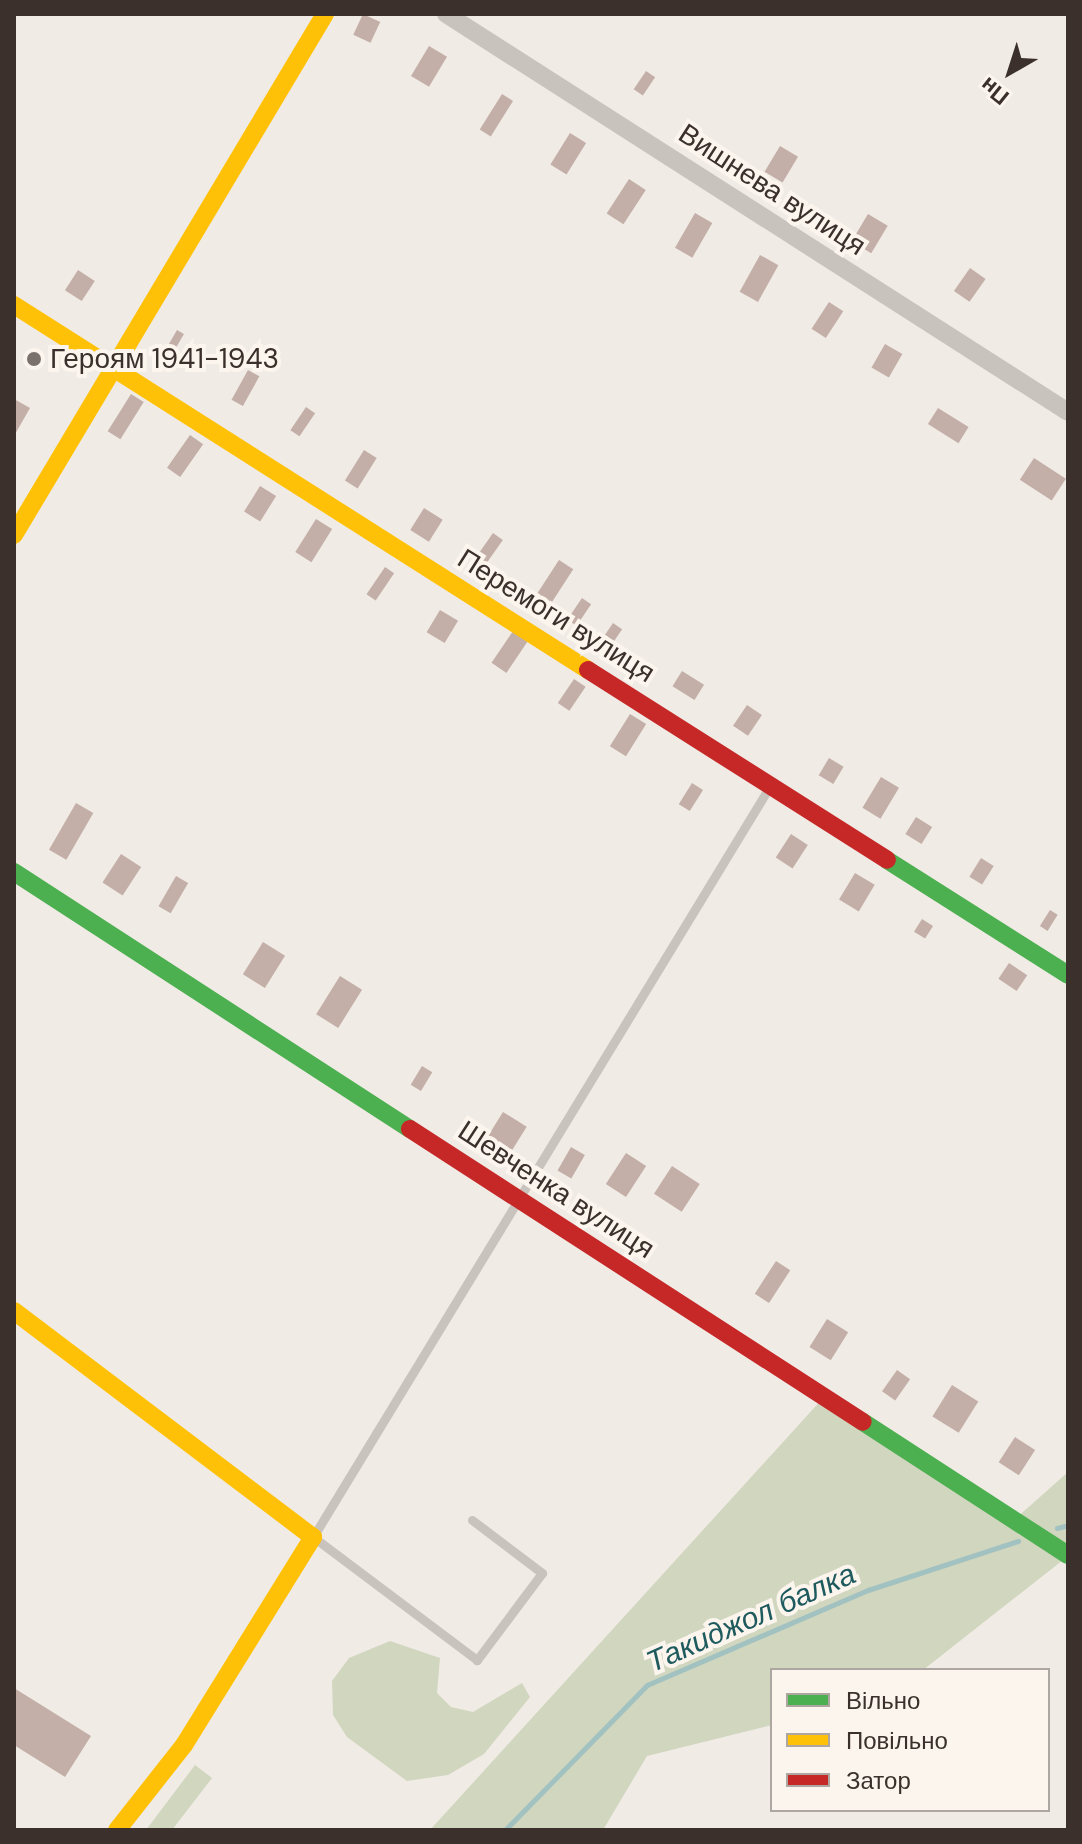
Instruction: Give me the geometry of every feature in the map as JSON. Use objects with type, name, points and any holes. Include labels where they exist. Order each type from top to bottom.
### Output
[{"type":"street","points":[[14,535],[325,14]]},
{"type":"street","name":"Вишнева вулиця","points":[[446,14],[1068,412]]},
{"type":"street","name":"Перемоги вулиця","points":[[14,305],[1068,975]]},
{"type":"street","name":"Шевченка вулиця","points":[[14,872],[1068,1555]]},
{"type":"street","points":[[14,1311],[313,1537],[216,1697],[117,1830]]},
{"type":"lane","points":[[472,1520],[542,1573],[477,1660],[313,1537],[521,1201],[770,785]]},
{"type":"green space","points":[[824,1397],[1014,1520],[1068,1472],[1068,1556],[926,1668],[770,1668],[770,1725],[647,1756],[603,1830],[430,1830]]},
{"type":"green space","points":[[390,1641],[440,1658],[437,1693],[451,1707],[473,1712],[522,1683],[530,1697],[484,1754],[448,1775],[407,1781],[347,1737],[333,1715],[332,1681],[349,1658]]},
{"type":"green space","points":[[195,1765],[212,1778],[172,1830],[146,1830]]},
{"type":"building","points":[[363,14],[380,22],[370,43],[353,35]]},
{"type":"building","points":[[429,46],[447,57],[429,87],[411,76]]},
{"type":"building","points":[[646,71],[655,77],[643,95],[634,89]]},
{"type":"building","points":[[502,94],[513,101],[491,137],[480,130]]},
{"type":"building","points":[[570,133],[586,143],[567,174],[550,164]]},
{"type":"building","points":[[780,146],[798,157],[783,183],[765,172]]},
{"type":"building","points":[[629,179],[646,190],[623,224],[607,213]]},
{"type":"building","points":[[695,213],[712,223],[692,258],[675,248]]},
{"type":"building","points":[[868,214],[888,226],[871,253],[852,241]]},
{"type":"building","points":[[760,255],[778,265],[758,302],[740,292]]},
{"type":"building","points":[[970,268],[986,279],[970,302],[954,291]]},
{"type":"building","points":[[78,270],[95,281],[82,301],[65,290]]},
{"type":"building","points":[[829,302],[843,311],[826,338],[812,329]]},
{"type":"building","points":[[177,330],[184,334],[168,362],[161,358]]},
{"type":"building","points":[[885,344],[902,354],[889,377],[872,367]]},
{"type":"building","points":[[248,370],[259,376],[243,406],[232,400]]},
{"type":"building","points":[[131,394],[144,402],[120,439],[108,431]]},
{"type":"building","points":[[14,399],[30,408],[14,436]]},
{"type":"building","points":[[306,407],[315,413],[299,436],[290,430]]},
{"type":"building","points":[[938,408],[969,427],[958,443],[928,424]]},
{"type":"building","points":[[190,435],[203,444],[180,477],[167,468]]},
{"type":"building","points":[[364,450],[377,458],[358,488],[345,481]]},
{"type":"building","points":[[1034,458],[1066,479],[1052,501],[1020,480]]},
{"type":"building","points":[[260,486],[276,496],[260,522],[244,511]]},
{"type":"building","points":[[424,508],[443,520],[429,542],[410,530]]},
{"type":"building","points":[[316,519],[332,529],[311,562],[295,552]]},
{"type":"building","points":[[493,533],[503,540],[483,569],[473,562]]},
{"type":"building","points":[[559,560],[573,569],[551,603],[537,594]]},
{"type":"building","points":[[385,567],[394,573],[376,601],[367,594]]},
{"type":"building","points":[[582,598],[591,604],[577,626],[567,620]]},
{"type":"building","points":[[440,610],[458,621],[445,643],[427,632]]},
{"type":"building","points":[[613,623],[622,629],[608,651],[598,645]]},
{"type":"building","points":[[515,628],[530,638],[506,673],[492,663]]},
{"type":"building","points":[[682,671],[704,685],[695,700],[672,686]]},
{"type":"building","points":[[574,679],[586,687],[569,711],[558,703]]},
{"type":"building","points":[[747,705],[762,715],[748,736],[733,726]]},
{"type":"building","points":[[630,714],[646,724],[626,756],[610,746]]},
{"type":"building","points":[[829,758],[844,767],[833,784],[819,775]]},
{"type":"building","points":[[881,777],[899,788],[880,819],[862,808]]},
{"type":"building","points":[[692,783],[703,790],[690,811],[679,804]]},
{"type":"building","points":[[76,803],[93,813],[66,860],[49,850]]},
{"type":"building","points":[[916,817],[932,827],[922,844],[905,834]]},
{"type":"building","points":[[791,834],[808,845],[793,868],[776,857]]},
{"type":"building","points":[[121,854],[141,867],[123,896],[102,883]]},
{"type":"building","points":[[981,858],[994,866],[982,885],[969,877]]},
{"type":"building","points":[[855,873],[875,885],[859,911],[839,900]]},
{"type":"building","points":[[176,876],[188,883],[171,913],[158,906]]},
{"type":"building","points":[[1050,910],[1058,915],[1048,931],[1040,926]]},
{"type":"building","points":[[922,919],[933,926],[925,939],[914,932]]},
{"type":"building","points":[[263,942],[285,956],[265,988],[243,974]]},
{"type":"building","points":[[1009,963],[1027,975],[1017,991],[998,979]]},
{"type":"building","points":[[340,976],[362,990],[338,1028],[316,1014]]},
{"type":"building","points":[[422,1066],[432,1072],[421,1091],[411,1085]]},
{"type":"building","points":[[503,1112],[527,1127],[512,1151],[488,1136]]},
{"type":"building","points":[[571,1147],[585,1155],[571,1178],[558,1170]]},
{"type":"building","points":[[626,1153],[646,1166],[626,1197],[606,1184]]},
{"type":"building","points":[[672,1166],[700,1184],[682,1212],[654,1194]]},
{"type":"building","points":[[776,1261],[790,1270],[769,1303],[755,1294]]},
{"type":"building","points":[[827,1319],[848,1332],[831,1360],[810,1347]]},
{"type":"building","points":[[897,1370],[910,1379],[895,1400],[882,1391]]},
{"type":"building","points":[[952,1385],[978,1401],[959,1433],[932,1416]]},
{"type":"building","points":[[1015,1437],[1035,1450],[1019,1475],[999,1462]]},
{"type":"building","points":[[14,1688],[91,1736],[65,1777],[14,1745]]},
{"type":"waterway","name":"Такиджол балка","points":[[1057,1528],[1068,1525]]},
{"type":"waterway","name":"Такиджол балка","points":[[505,1830],[647,1685],[868,1590],[1018,1541]]},
{"type":"traffic: fast","points":[[887,860],[1068,975]]},
{"type":"traffic: fast","points":[[14,872],[410,1129]]},
{"type":"traffic: fast","points":[[863,1422],[1068,1555]]},
{"type":"traffic: slow","points":[[14,535],[325,14]]},
{"type":"traffic: slow","points":[[14,305],[588,670]]},
{"type":"traffic: slow","points":[[14,1311],[313,1537],[184,1745],[117,1830]]},
{"type":"traffic: jam","points":[[588,670],[887,860]]},
{"type":"traffic: jam","points":[[410,1129],[863,1422]]},
{"type":"place","name":"Героям 1941-1943","points":[[34,359]]}]
